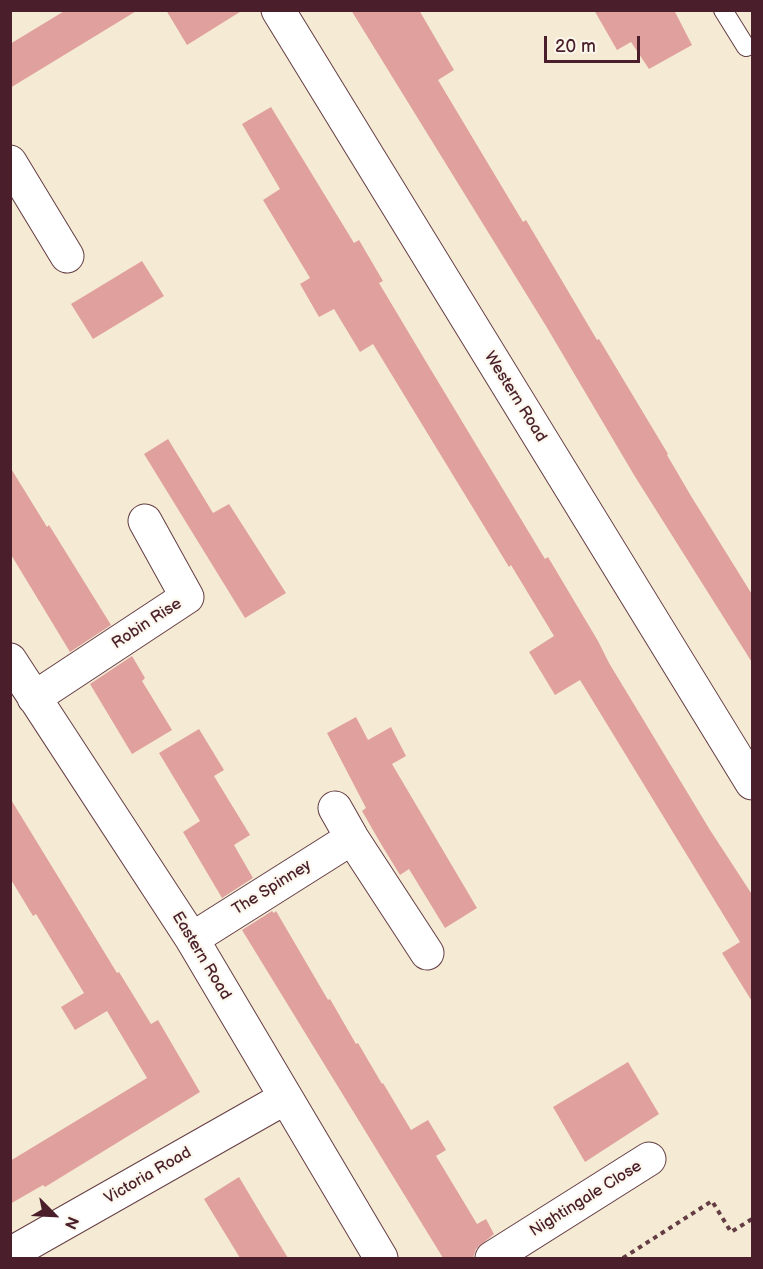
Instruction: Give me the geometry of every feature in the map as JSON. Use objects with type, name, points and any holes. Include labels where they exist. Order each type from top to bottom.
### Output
[{"type":"street","name":"Western Road","points":[[278,10],[753,783]]},
{"type":"street","points":[[10,162],[67,256]]},
{"type":"street","name":"Robin Rise","points":[[34,698],[187,597],[145,521]]},
{"type":"street","name":"Eastern Road","points":[[10,660],[192,939],[381,1258]]},
{"type":"street","points":[[335,808],[427,953]]},
{"type":"street","name":"The Spinney","points":[[192,939],[352,838]]},
{"type":"street","name":"Victoria Road","points":[[10,1254],[285,1098]]},
{"type":"street","name":"Nightingale Close","points":[[492,1258],[649,1159]]},
{"type":"lane","points":[[723,10],[746,47]]},
{"type":"path","points":[[623,1258],[712,1201],[731,1232],[753,1219]]},
{"type":"building","points":[[66,10],[138,10],[10,88],[10,44]]},
{"type":"building","points":[[166,10],[243,10],[187,45]]},
{"type":"building","points":[[351,10],[419,10],[454,70],[438,80],[523,222],[526,220],[597,340],[599,339],[753,596],[753,664],[634,475],[546,326]]},
{"type":"building","points":[[594,10],[674,10],[692,45],[649,69],[631,42],[617,50]]},
{"type":"building","points":[[271,107],[354,243],[359,240],[383,281],[379,283],[425,360],[545,559],[548,557],[710,830],[753,896],[753,1003],[722,953],[740,942],[580,680],[555,695],[529,652],[554,636],[511,565],[509,567],[373,344],[360,352],[334,309],[319,317],[300,284],[310,278],[263,200],[280,189],[242,124]]},
{"type":"building","points":[[142,261],[164,296],[93,339],[71,304]]},
{"type":"building","points":[[168,439],[213,513],[229,504],[286,593],[245,618],[144,454]]},
{"type":"building","points":[[10,467],[111,625],[70,652],[10,553]]},
{"type":"building","points":[[132,656],[145,678],[142,681],[172,730],[132,754],[90,684]]},
{"type":"building","points":[[356,717],[368,740],[391,727],[406,756],[392,764],[477,908],[445,928],[409,869],[400,875],[381,844],[362,811],[366,808],[327,733]]},
{"type":"building","points":[[199,729],[224,770],[214,776],[250,835],[234,845],[253,878],[222,898],[183,832],[200,821],[159,753]]},
{"type":"building","points":[[10,798],[117,973],[119,972],[151,1024],[158,1020],[200,1092],[45,1187],[43,1185],[10,1204],[10,1161],[147,1078],[107,1011],[75,1030],[61,1007],[84,993],[36,914],[33,916],[10,878]]},
{"type":"building","points":[[272,911],[274,913],[276,911],[328,1000],[330,999],[411,1130],[428,1120],[446,1150],[436,1156],[477,1224],[486,1219],[494,1234],[476,1249],[473,1258],[443,1258],[242,930]]},
{"type":"building","points":[[628,1062],[659,1114],[585,1162],[553,1107]]},
{"type":"building","points":[[239,1177],[288,1258],[240,1258],[204,1199]]}]
